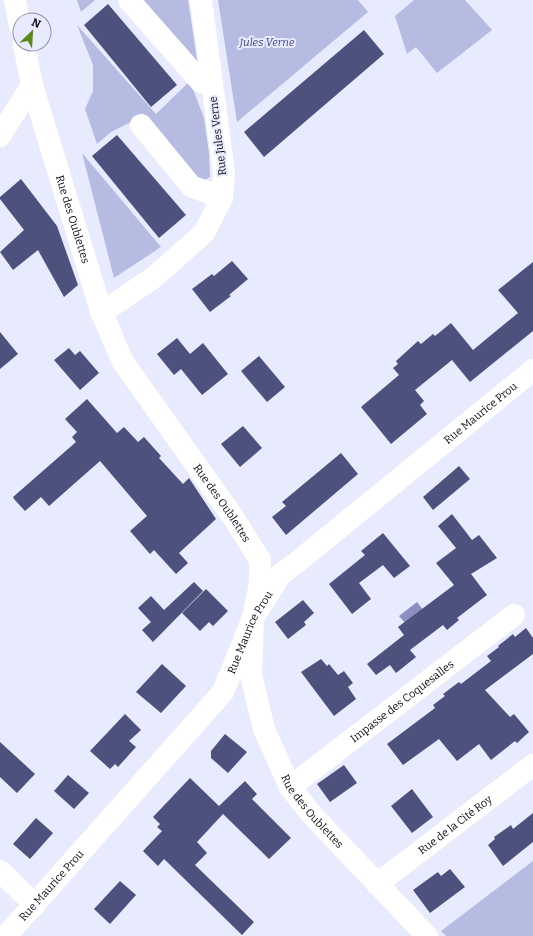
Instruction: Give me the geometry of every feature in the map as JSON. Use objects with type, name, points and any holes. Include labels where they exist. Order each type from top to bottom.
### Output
[{"type":"street","points":[[15,0],[17,12]]},
{"type":"street","points":[[129,0],[201,82],[212,84]]},
{"type":"street","name":"Rue Jules Verne","points":[[101,313],[153,278],[204,233],[222,198],[224,174],[201,0]]},
{"type":"street","name":"Rue des Oublettes","points":[[26,52],[32,85],[101,313],[123,362],[233,517],[260,560],[260,584],[253,618],[251,675],[264,729],[290,787],[312,815],[426,936]]},
{"type":"street","points":[[0,136],[32,85]]},
{"type":"street","points":[[141,125],[191,186],[222,198]]},
{"type":"street","name":"Rue Maurice Prou","points":[[6,936],[223,692],[253,618],[281,574],[533,370]]},
{"type":"street","name":"Impasse des Coquesalles","points":[[290,787],[514,615]]},
{"type":"street","name":"Rue de la Cité Roy","points":[[377,884],[533,765]]},
{"type":"street","points":[[0,871],[35,905]]},
{"type":"green space","points":[[77,0],[95,0],[81,12]]},
{"type":"green space","points":[[139,0],[188,0],[199,72]]},
{"type":"green space","name":"Jules Verne","points":[[218,0],[358,0],[368,12],[237,122]]},
{"type":"green space","points":[[414,0],[465,0],[492,30],[437,73],[416,47],[407,54],[395,16]]},
{"type":"green space","points":[[77,25],[156,114],[190,81],[204,118],[209,153],[210,177],[199,183],[135,120],[111,132],[97,144],[85,109],[93,91],[93,65]]},
{"type":"green space","points":[[82,153],[161,247],[114,278]]},
{"type":"green space","points":[[533,861],[533,936],[446,936],[441,931]]},
{"type":"shaded area","points":[[417,602],[424,611],[406,624],[399,616]]},
{"type":"building","points":[[108,4],[177,85],[151,107],[84,25]]},
{"type":"building","points":[[364,30],[384,54],[264,157],[244,132]]},
{"type":"building","points":[[117,135],[186,215],[159,238],[92,156]]},
{"type":"building","points":[[21,179],[57,226],[78,285],[64,297],[38,250],[13,270],[0,252],[24,230],[0,199],[0,197]]},
{"type":"building","points":[[232,261],[248,279],[229,295],[231,296],[210,312],[192,289],[212,274],[214,276]]},
{"type":"building","points":[[533,262],[533,331],[470,382],[452,360],[415,390],[424,401],[420,405],[427,414],[391,444],[361,407],[399,375],[393,368],[398,364],[396,361],[418,341],[421,344],[433,334],[435,336],[451,323],[473,350],[518,313],[498,290]]},
{"type":"building","points":[[0,332],[18,354],[0,369]]},
{"type":"building","points":[[177,338],[190,354],[203,343],[228,374],[202,395],[181,369],[174,375],[157,354]]},
{"type":"building","points":[[69,348],[75,355],[80,351],[99,373],[80,390],[54,360]]},
{"type":"building","points":[[259,356],[285,387],[267,402],[241,371]]},
{"type":"building","points":[[87,399],[117,433],[124,427],[138,442],[144,437],[161,456],[159,458],[183,484],[189,478],[216,519],[179,553],[188,563],[176,574],[154,550],[150,554],[130,531],[147,516],[100,461],[49,506],[41,497],[25,511],[14,499],[13,497],[76,442],[72,437],[77,432],[65,419]]},
{"type":"building","points":[[243,426],[262,448],[240,467],[221,444]]},
{"type":"building","points":[[341,453],[358,474],[286,535],[272,517],[286,506],[282,502]]},
{"type":"building","points":[[459,466],[470,479],[433,510],[423,497]]},
{"type":"building","points":[[452,514],[472,540],[479,535],[497,558],[471,574],[487,595],[457,618],[459,620],[447,630],[443,625],[410,650],[416,657],[396,673],[390,665],[376,675],[367,664],[404,635],[398,627],[454,585],[436,563],[456,548],[438,526]]},
{"type":"building","points":[[383,533],[410,566],[394,578],[383,565],[359,583],[371,599],[352,614],[329,584],[365,555],[361,551]]},
{"type":"building","points":[[194,582],[203,591],[153,642],[142,630],[151,622],[138,608],[151,596],[164,610]]},
{"type":"building","points":[[206,589],[228,611],[213,626],[209,622],[200,631],[182,613]]},
{"type":"building","points":[[303,600],[314,613],[304,622],[306,625],[288,639],[275,622]]},
{"type":"building","points":[[526,628],[533,638],[533,654],[485,690],[510,717],[514,714],[529,732],[517,743],[515,741],[491,760],[479,744],[457,761],[439,739],[403,765],[387,744],[435,708],[433,705],[445,696],[443,694],[459,682],[461,684],[491,661],[487,656],[499,647],[498,646],[513,634],[515,637]]},
{"type":"building","points":[[321,659],[327,666],[329,664],[338,675],[344,671],[353,683],[348,687],[356,699],[334,716],[301,672]]},
{"type":"building","points":[[162,664],[186,686],[161,713],[136,692]]},
{"type":"building","points":[[125,714],[141,730],[129,741],[136,747],[118,767],[115,764],[110,769],[90,751]]},
{"type":"building","points":[[225,734],[247,752],[228,773],[211,758],[211,751]]},
{"type":"building","points":[[0,742],[35,774],[17,793],[0,777]]},
{"type":"building","points":[[344,765],[357,783],[330,802],[317,784]]},
{"type":"building","points":[[68,775],[89,793],[74,809],[54,791]]},
{"type":"building","points":[[190,778],[219,806],[245,781],[257,794],[252,799],[291,838],[269,859],[223,814],[197,842],[207,853],[195,865],[254,922],[242,935],[164,859],[158,866],[143,851],[162,831],[157,827],[160,824],[153,817]]},
{"type":"building","points":[[412,789],[433,817],[412,833],[391,806]]},
{"type":"building","points":[[533,813],[533,842],[503,866],[488,845],[495,839],[494,837],[511,825],[513,829]]},
{"type":"building","points":[[36,818],[53,833],[30,859],[13,844]]},
{"type":"building","points":[[450,869],[465,887],[430,913],[413,890],[438,872],[441,876]]},
{"type":"building","points":[[120,881],[136,895],[110,924],[94,909]]}]
